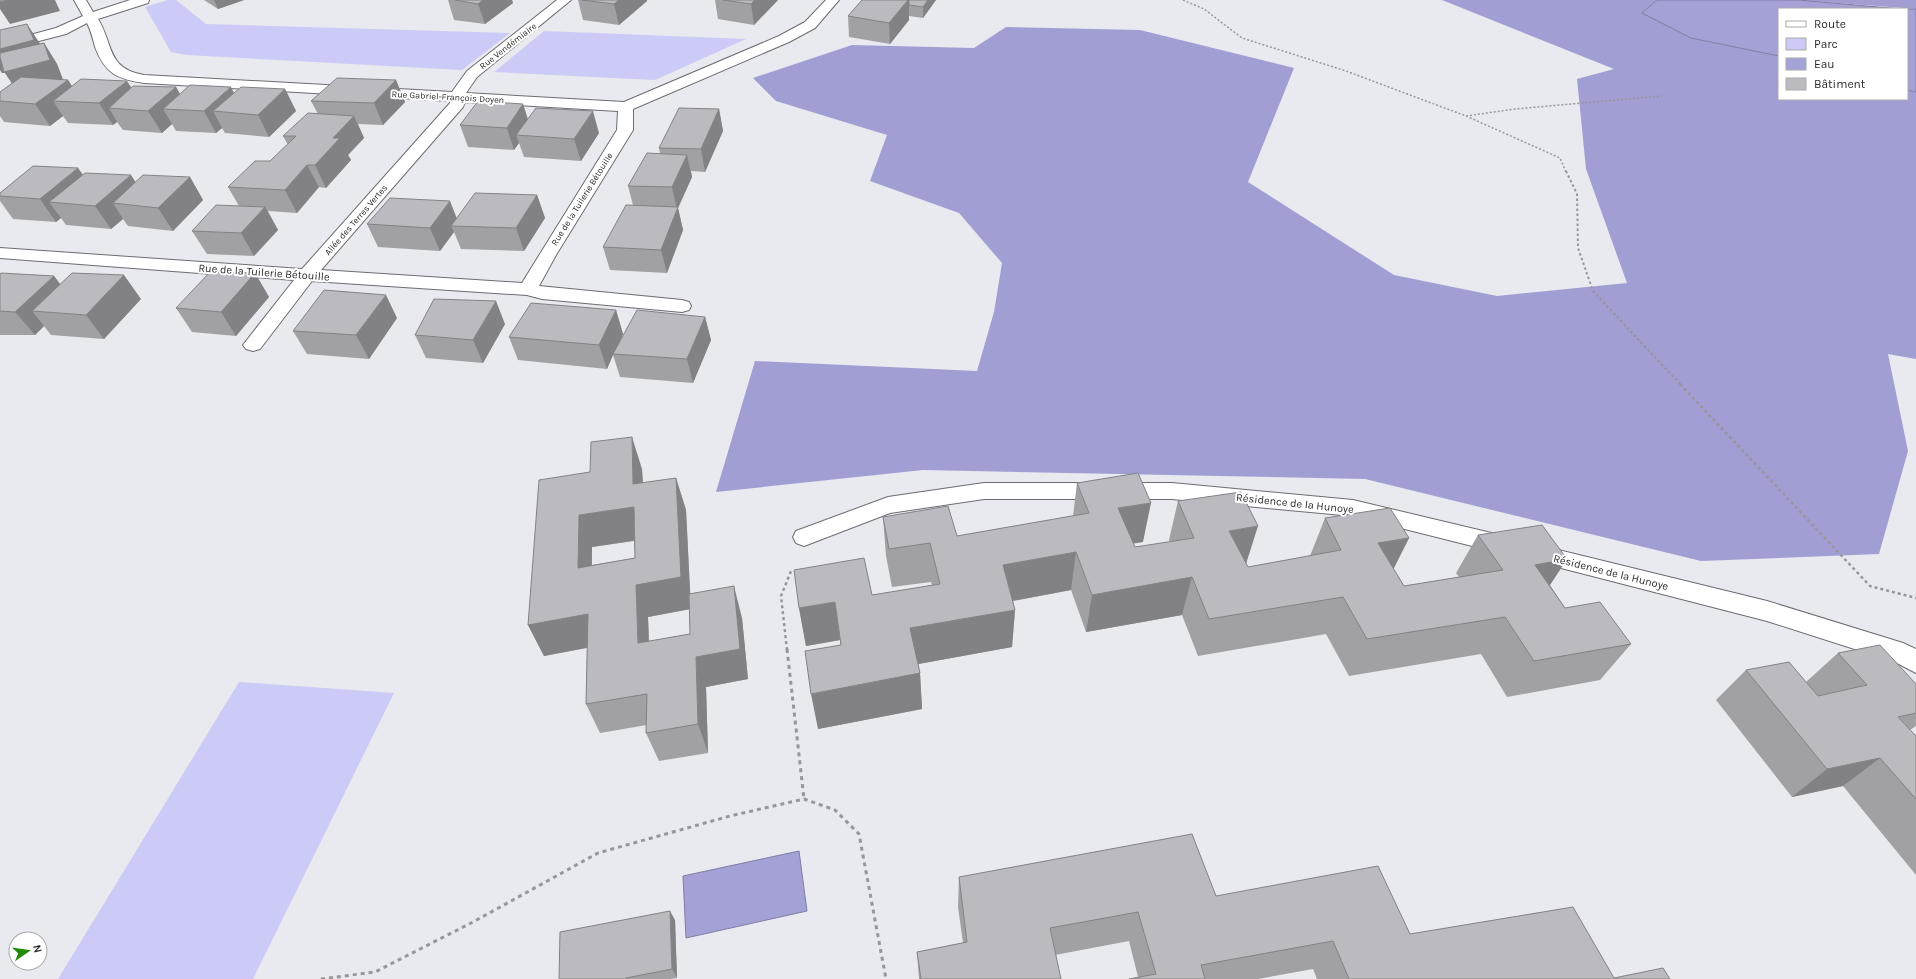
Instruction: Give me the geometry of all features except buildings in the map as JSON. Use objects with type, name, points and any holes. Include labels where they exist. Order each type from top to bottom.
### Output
[{"type":"street","name":"Rue Gabriel-François Doyen","points":[[80,0],[96,27],[104,49],[113,67],[126,76],[144,79],[626,107],[784,39],[810,25],[833,0]]},
{"type":"street","points":[[0,47],[61,31],[90,17],[143,0]]},
{"type":"street","name":"Rue Vendémiaire","points":[[456,97],[472,74],[565,0]]},
{"type":"street","name":"Allée des Terres Vertes","points":[[253,345],[308,275],[458,104],[456,97]]},
{"type":"street","name":"Rue de la Tuilerie Bétouille","points":[[528,289],[547,255],[625,130],[626,107]]},
{"type":"street","name":"Rue de la Tuilerie Bétouille","points":[[0,253],[528,289],[542,294],[682,306]]},
{"type":"street","name":"Résidence de la Hunoye","points":[[804,537],[888,505],[984,491],[1172,492],[1353,508],[1767,611],[1903,654],[1916,662]]},
{"type":"path","points":[[1183,0],[1204,9],[1242,38],[1346,71],[1466,116],[1560,158],[1577,194],[1578,248],[1592,291],[1870,586],[1916,598]]},
{"type":"path","points":[[1466,116],[1505,109],[1624,101],[1662,96]]},
{"type":"path","points":[[804,537],[781,596],[804,799]]},
{"type":"path","points":[[321,979],[375,972],[473,922],[598,853],[730,816],[804,799],[835,810],[859,834],[886,979]]},
{"type":"green space","points":[[168,0],[176,0],[206,24],[510,33],[462,70],[187,55],[171,52],[145,7]]},
{"type":"green space","points":[[544,31],[746,39],[655,80],[494,72]]},
{"type":"green space","points":[[239,682],[394,693],[253,979],[58,979]]},
{"type":"shaded area","points":[[1442,0],[1657,0],[1643,12],[1691,38],[1778,56],[1778,100],[1908,100],[1908,90],[1916,92],[1916,359],[1888,354],[1908,451],[1879,554],[1701,561],[1365,479],[923,470],[716,492],[755,361],[977,371],[994,312],[1002,263],[959,213],[870,181],[887,135],[776,101],[753,78],[852,45],[974,48],[1006,27],[1140,30],[1294,68],[1248,182],[1394,275],[1497,296],[1627,283],[1586,169],[1577,79],[1614,69]]},
{"type":"shaded area","points":[[1798,0],[1916,0],[1916,9]]},
{"type":"water","points":[[1657,0],[1798,0],[1890,8],[1778,8],[1778,56],[1691,38],[1642,13]]},
{"type":"water","points":[[1908,9],[1916,9],[1916,92],[1908,90]]},
{"type":"water","points":[[799,851],[807,911],[686,938],[683,876]]}]
